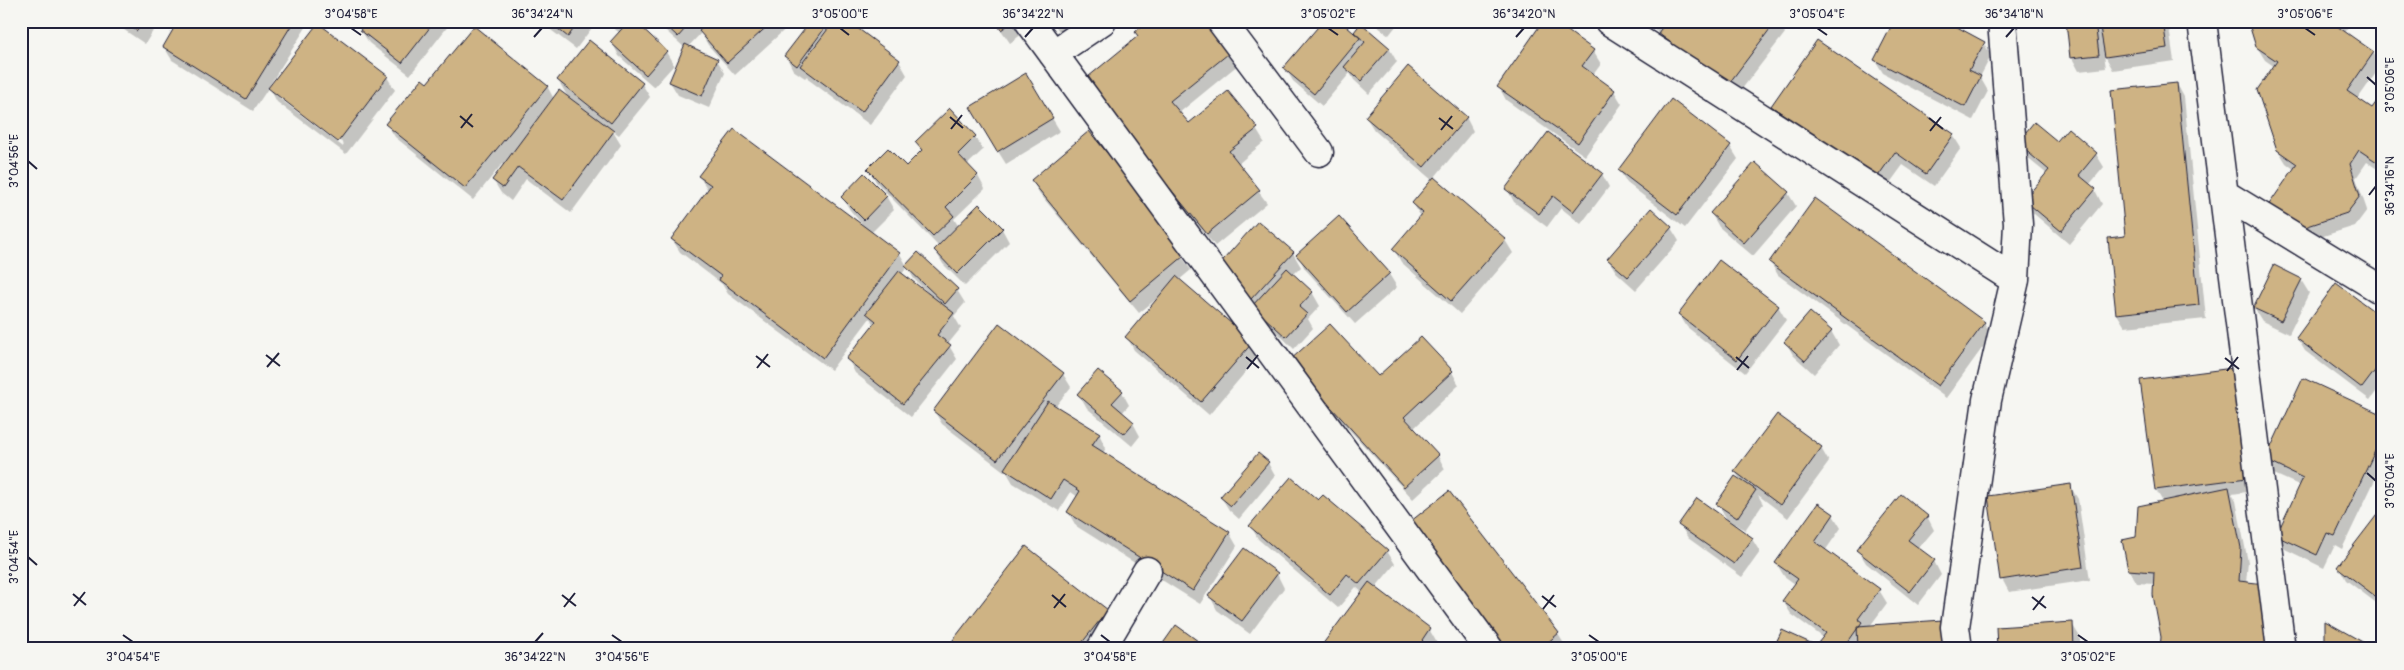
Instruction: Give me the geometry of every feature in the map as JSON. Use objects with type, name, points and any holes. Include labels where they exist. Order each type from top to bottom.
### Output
[{"type":"street","points":[[1029,21],[1489,649]]},
{"type":"street","points":[[1053,54],[1102,21]]},
{"type":"street","points":[[1221,21],[1320,152]]},
{"type":"street","points":[[1609,21],[2015,280]]},
{"type":"street","points":[[1958,649],[1955,627],[1987,400],[2015,280],[2018,224],[2002,21]]},
{"type":"street","points":[[2202,21],[2281,649]]},
{"type":"street","points":[[2224,194],[2383,291]]},
{"type":"street","points":[[1101,649],[1147,571]]},
{"type":"building","points":[[122,21],[143,21],[137,31]]},
{"type":"building","points":[[178,21],[294,21],[246,99],[163,47]]},
{"type":"building","points":[[367,21],[435,21],[402,63],[360,30]]},
{"type":"building","points":[[548,21],[579,21],[568,37]]},
{"type":"building","points":[[629,21],[635,21],[667,51],[646,75],[610,42]]},
{"type":"building","points":[[661,21],[692,21],[678,37]]},
{"type":"building","points":[[710,21],[773,21],[727,63],[699,31]]},
{"type":"building","points":[[811,21],[830,21],[797,66],[784,56]]},
{"type":"building","points":[[834,21],[848,21],[900,60],[862,112],[800,66]]},
{"type":"building","points":[[995,21],[1014,21],[1001,30]]},
{"type":"building","points":[[1148,21],[1209,21],[1233,50],[1170,101],[1189,123],[1228,91],[1258,128],[1229,151],[1260,190],[1207,234],[1083,81],[1138,36],[1135,32]]},
{"type":"building","points":[[1323,21],[1340,21],[1360,38],[1314,94],[1283,68]]},
{"type":"building","points":[[1543,21],[1554,21],[1594,50],[1582,66],[1615,90],[1578,143],[1497,87]]},
{"type":"building","points":[[1667,21],[1776,21],[1727,86],[1658,33]]},
{"type":"building","points":[[1894,21],[1946,21],[1985,42],[1969,70],[1981,76],[1965,107],[1874,60]]},
{"type":"building","points":[[2066,21],[2095,21],[2099,55],[2070,58]]},
{"type":"building","points":[[2099,21],[2163,21],[2167,48],[2105,57]]},
{"type":"building","points":[[2248,21],[2336,21],[2334,24],[2374,52],[2347,91],[2372,108],[2383,93],[2383,166],[2359,150],[2350,164],[2360,196],[2347,213],[2290,232],[2263,213],[2297,164],[2277,150],[2257,90],[2277,61],[2256,47]]},
{"type":"building","points":[[318,23],[388,76],[338,142],[268,88]]},
{"type":"building","points":[[1361,23],[1390,48],[1361,81],[1344,67],[1365,42],[1354,32]]},
{"type":"building","points":[[474,26],[548,86],[465,188],[385,124],[422,79],[427,83]]},
{"type":"building","points":[[589,40],[643,83],[611,123],[557,80]]},
{"type":"building","points":[[1817,40],[1954,134],[1926,174],[1895,152],[1876,179],[1771,106]]},
{"type":"building","points":[[685,44],[718,59],[702,96],[669,82]]},
{"type":"building","points":[[1408,66],[1467,117],[1424,167],[1365,117]]},
{"type":"building","points":[[1026,73],[1053,118],[997,152],[970,107]]},
{"type":"building","points":[[2177,83],[2199,305],[2116,314],[2108,238],[2125,236],[2111,90]]},
{"type":"building","points":[[559,90],[614,131],[563,200],[518,167],[503,188],[492,180]]},
{"type":"building","points":[[1671,99],[1731,145],[1677,215],[1618,170]]},
{"type":"building","points":[[950,108],[976,136],[958,154],[978,175],[946,207],[954,216],[933,236],[867,169],[888,148],[906,166],[922,150],[915,142]]},
{"type":"building","points":[[2034,122],[2057,141],[2068,128],[2097,153],[2079,175],[2096,189],[2061,231],[2024,200],[2049,170],[2017,143]]},
{"type":"building","points":[[734,129],[900,253],[823,358],[719,280],[721,276],[671,239],[711,185],[698,176]]},
{"type":"building","points":[[1089,131],[1166,224],[1162,228],[1184,256],[1130,301],[1031,180]]},
{"type":"building","points":[[1548,132],[1603,173],[1573,212],[1553,196],[1539,214],[1505,189]]},
{"type":"building","points":[[1755,162],[1789,192],[1744,243],[1710,213]]},
{"type":"building","points":[[864,173],[887,196],[864,220],[841,197]]},
{"type":"building","points":[[1434,177],[1506,239],[1451,301],[1392,249],[1423,213],[1412,203]]},
{"type":"building","points":[[1815,198],[1985,322],[1938,386],[1769,262]]},
{"type":"building","points":[[979,204],[1003,228],[957,274],[934,250]]},
{"type":"building","points":[[1651,208],[1672,227],[1628,277],[1607,259]]},
{"type":"building","points":[[1339,216],[1390,273],[1347,312],[1296,255]]},
{"type":"building","points":[[1258,221],[1294,252],[1251,299],[1216,268]]},
{"type":"building","points":[[918,252],[958,289],[945,304],[905,266]]},
{"type":"building","points":[[1719,260],[1779,306],[1737,360],[1678,314]]},
{"type":"building","points":[[2274,265],[2302,279],[2281,321],[2253,308]]},
{"type":"building","points":[[1287,268],[1313,292],[1299,307],[1307,314],[1286,337],[1252,306]]},
{"type":"building","points":[[899,271],[954,313],[937,335],[951,345],[903,404],[846,359],[876,321],[866,313]]},
{"type":"building","points":[[1176,276],[1253,342],[1201,402],[1125,337]]},
{"type":"building","points":[[2336,283],[2383,318],[2383,360],[2362,388],[2296,338]]},
{"type":"building","points":[[1810,312],[1832,331],[1805,361],[1784,342]]},
{"type":"building","points":[[999,323],[1064,373],[997,460],[933,411]]},
{"type":"building","points":[[1330,324],[1378,376],[1421,337],[1453,371],[1404,417],[1439,455],[1404,487],[1289,361]]},
{"type":"building","points":[[2233,368],[2247,478],[2155,490],[2140,380]]},
{"type":"building","points":[[1098,370],[1123,391],[1112,403],[1134,422],[1124,434],[1077,394]]},
{"type":"building","points":[[2303,378],[2383,415],[2383,434],[2335,536],[2327,533],[2317,555],[2276,536],[2303,478],[2265,460]]},
{"type":"building","points":[[1048,401],[1100,433],[1092,445],[1230,532],[1193,591],[1067,512],[1080,491],[1063,480],[1051,499],[1004,469]]},
{"type":"building","points":[[1777,414],[1822,447],[1780,505],[1734,471]]},
{"type":"building","points":[[1258,453],[1269,462],[1231,506],[1220,497]]},
{"type":"building","points":[[1735,476],[1756,490],[1737,518],[1716,504]]},
{"type":"building","points":[[1291,477],[1318,500],[1323,495],[1388,550],[1359,584],[1347,574],[1330,595],[1249,526]]},
{"type":"building","points":[[2071,484],[2083,567],[2000,580],[1988,496]]},
{"type":"building","points":[[2229,487],[2241,548],[2239,581],[2265,584],[2278,649],[2160,649],[2161,637],[2153,595],[2154,572],[2128,570],[2122,540],[2136,537],[2138,506]]},
{"type":"building","points":[[1449,491],[1559,633],[1540,649],[1502,649],[1406,525]]},
{"type":"building","points":[[1901,494],[1928,516],[1908,540],[1935,560],[1910,592],[1856,550]]},
{"type":"building","points":[[1697,498],[1753,538],[1734,564],[1678,525]]},
{"type":"building","points":[[1818,503],[1834,514],[1815,542],[1880,589],[1858,619],[1862,622],[1843,649],[1814,648],[1826,633],[1782,601],[1798,579],[1775,563]]},
{"type":"building","points":[[2383,507],[2383,602],[2337,567]]},
{"type":"building","points":[[1026,546],[1108,610],[1077,649],[946,649]]},
{"type":"building","points":[[1244,548],[1278,573],[1242,621],[1208,596]]},
{"type":"building","points":[[1369,582],[1430,628],[1423,641],[1417,649],[1319,649]]},
{"type":"building","points":[[1943,620],[1944,649],[1858,649],[1857,626]]},
{"type":"building","points":[[2325,621],[2375,649],[2325,649]]},
{"type":"building","points":[[2073,622],[2074,649],[1997,649],[1996,627]]},
{"type":"building","points":[[1176,625],[1209,649],[1159,649]]},
{"type":"building","points":[[1782,630],[1815,645],[1813,649],[1773,649]]}]
